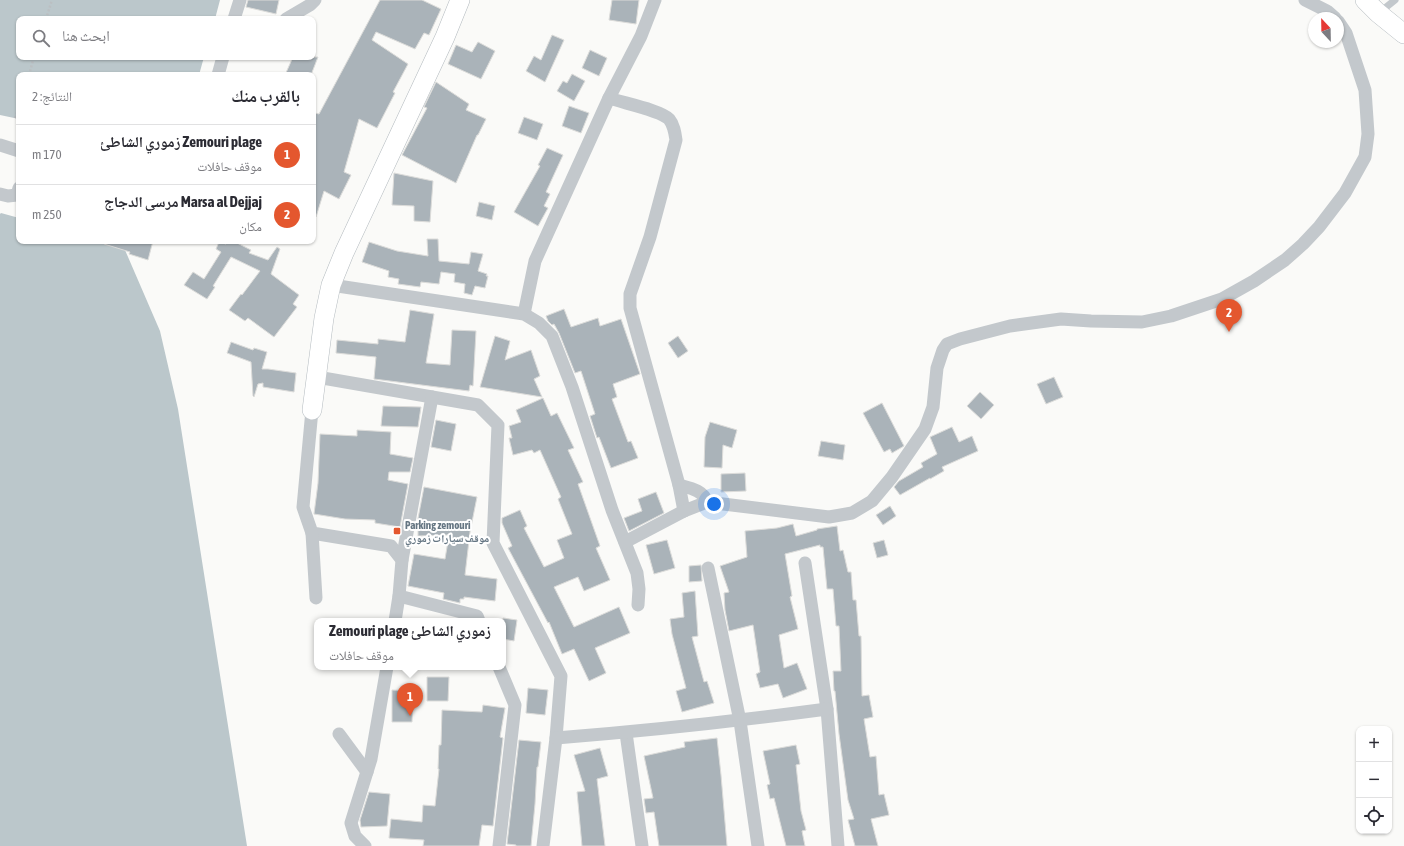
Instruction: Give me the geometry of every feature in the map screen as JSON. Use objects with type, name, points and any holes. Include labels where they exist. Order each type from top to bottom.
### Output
[{"type":"main road","points":[[312,410],[324,318],[331,285],[344,253],[445,36],[460,0]]},
{"type":"main road","points":[[1365,0],[1378,13],[1404,34]]},
{"type":"street","points":[[235,16],[240,0]]},
{"type":"street","points":[[291,16],[315,0]]},
{"type":"street","points":[[524,314],[535,261],[609,98],[641,36],[655,0]]},
{"type":"street","points":[[1305,0],[1327,12]]},
{"type":"street","points":[[625,542],[684,511],[707,502],[828,517],[852,513],[872,501],[892,477],[925,429],[933,407],[937,368],[941,354],[947,344],[960,339],[1010,326],[1061,318],[1091,321],[1142,322],[1171,316],[1222,300],[1285,260],[1319,227],[1345,193],[1365,157],[1368,134],[1365,90],[1344,30]]},
{"type":"street","points":[[219,72],[222,60]]},
{"type":"street","points":[[609,98],[660,114],[669,120],[675,129],[676,140],[650,237],[630,294],[630,308],[679,485],[684,511]]},
{"type":"street","points":[[0,145],[16,150]]},
{"type":"street","points":[[0,194],[8,196],[16,195]]},
{"type":"street","points":[[331,285],[524,314],[540,323],[552,336],[572,388],[612,510],[637,574],[639,589],[638,605]]},
{"type":"street","points":[[317,377],[478,405],[498,425],[493,543],[561,676],[556,738],[543,846]]},
{"type":"street","points":[[395,618],[402,560],[432,397]]},
{"type":"street","points":[[312,410],[303,507],[312,533],[316,598]]},
{"type":"street","points":[[679,485],[695,489],[705,496],[707,502]]},
{"type":"street","points":[[312,533],[391,546],[402,560]]},
{"type":"street","points":[[806,563],[827,709],[838,846]]},
{"type":"street","points":[[708,568],[740,720],[758,846]]},
{"type":"street","points":[[399,596],[476,616],[477,618]]},
{"type":"street","points":[[365,846],[355,836],[351,823],[371,760],[386,670]]},
{"type":"street","points":[[499,846],[515,704],[500,670]]},
{"type":"street","points":[[556,738],[626,733],[827,709]]},
{"type":"street","points":[[626,733],[642,846]]},
{"type":"street","points":[[339,734],[367,772]]},
{"type":"lane","points":[[1378,13],[1395,0]]},
{"type":"path","points":[[47,16],[52,0]]},
{"type":"path","points":[[30,72],[33,60]]},
{"type":"shaded area","points":[[0,0],[220,0],[216,16],[16,16],[16,60],[203,60],[200,72],[16,72],[16,118],[0,115]]},
{"type":"shaded area","points":[[0,214],[16,217],[16,244],[106,244],[125,250],[160,331],[178,409],[247,846],[0,846]]},
{"type":"building","points":[[248,0],[279,0],[276,14],[246,7]]},
{"type":"building","points":[[380,0],[422,0],[441,9],[429,35],[424,33],[415,49],[376,32],[372,40],[408,64],[393,92],[395,93],[377,128],[359,119],[344,172],[351,175],[339,199],[324,191],[316,217],[316,113],[319,114]]},
{"type":"building","points":[[612,0],[639,0],[636,24],[609,20]]},
{"type":"building","points":[[552,35],[564,40],[545,82],[526,71],[534,56],[541,60]]},
{"type":"building","points":[[478,42],[495,51],[481,79],[448,64],[456,45],[472,52]]},
{"type":"building","points":[[590,50],[607,58],[599,76],[582,68]]},
{"type":"building","points":[[316,57],[318,57],[312,72],[286,72],[292,60],[316,60]]},
{"type":"building","points":[[572,74],[585,81],[574,101],[557,91],[563,81],[567,83]]},
{"type":"building","points":[[436,82],[469,104],[466,110],[486,119],[477,135],[456,183],[402,155],[427,108],[424,107]]},
{"type":"building","points":[[569,106],[589,113],[581,133],[562,126]]},
{"type":"building","points":[[524,117],[543,124],[537,140],[518,133]]},
{"type":"building","points":[[547,148],[563,155],[546,192],[550,194],[544,206],[548,208],[538,226],[514,212],[540,166],[538,165]]},
{"type":"building","points":[[394,173],[433,181],[430,222],[414,221],[414,206],[392,205]]},
{"type":"building","points":[[479,202],[495,206],[492,220],[476,216]]},
{"type":"building","points":[[427,239],[438,239],[439,261],[469,264],[471,252],[483,254],[478,271],[487,274],[486,276],[488,276],[485,288],[475,286],[472,295],[464,293],[465,284],[454,282],[455,274],[441,272],[439,284],[421,282],[420,287],[398,284],[399,279],[388,277],[389,271],[362,262],[369,242],[397,251],[428,256]]},
{"type":"building","points":[[104,244],[152,244],[148,260],[129,254],[130,252]]},
{"type":"building","points":[[218,244],[239,244],[251,250],[249,253],[268,260],[277,247],[280,249],[271,274],[299,295],[293,304],[297,307],[274,337],[248,318],[245,321],[229,310],[260,271],[231,257],[213,286],[215,287],[207,299],[184,285],[193,272],[204,279],[221,252],[216,249]]},
{"type":"building","points":[[564,309],[571,327],[598,318],[600,326],[621,319],[640,374],[613,384],[617,397],[612,399],[628,442],[631,441],[638,458],[611,468],[599,437],[597,438],[590,416],[595,414],[581,371],[575,373],[559,333],[554,324],[552,325],[548,321],[546,316]]},
{"type":"building","points":[[410,310],[434,314],[426,363],[450,365],[452,330],[476,331],[473,386],[470,385],[469,391],[374,379],[376,357],[336,353],[337,340],[378,344],[378,339],[405,342]]},
{"type":"building","points":[[495,336],[510,341],[505,360],[531,350],[540,376],[534,379],[542,397],[480,387]]},
{"type":"building","points":[[678,336],[688,351],[678,358],[668,343]]},
{"type":"building","points":[[231,342],[253,350],[254,348],[267,352],[262,369],[296,373],[294,392],[263,387],[263,383],[258,384],[254,397],[251,362],[227,353]]},
{"type":"building","points":[[1054,377],[1063,397],[1046,404],[1037,384]]},
{"type":"building","points":[[980,392],[994,405],[981,419],[967,406]]},
{"type":"building","points":[[543,398],[551,416],[557,413],[574,448],[568,450],[583,482],[578,484],[600,546],[596,548],[610,580],[584,591],[578,577],[554,587],[574,627],[619,607],[630,633],[595,648],[606,673],[589,681],[574,649],[562,654],[549,622],[548,623],[508,548],[512,546],[502,523],[502,518],[520,510],[527,526],[524,528],[544,567],[564,558],[557,540],[572,534],[558,499],[561,497],[540,450],[534,453],[532,450],[513,455],[509,438],[512,438],[509,426],[521,422],[516,410]]},
{"type":"building","points":[[882,403],[904,446],[892,453],[890,449],[884,452],[863,413]]},
{"type":"building","points":[[383,406],[421,407],[418,427],[381,426]]},
{"type":"building","points":[[436,420],[456,424],[451,451],[431,447]]},
{"type":"building","points":[[710,422],[737,430],[732,448],[723,445],[722,468],[704,467],[705,437]]},
{"type":"building","points":[[952,427],[959,442],[972,436],[978,451],[942,467],[944,471],[900,495],[894,487],[899,481],[923,467],[921,463],[937,454],[930,437]]},
{"type":"building","points":[[357,430],[391,432],[390,454],[413,458],[410,472],[389,472],[388,480],[408,484],[400,527],[375,523],[375,520],[345,519],[314,514],[318,483],[320,434],[357,436]]},
{"type":"building","points":[[821,441],[845,445],[843,460],[818,456]]},
{"type":"building","points":[[745,473],[746,491],[721,492],[721,474]]},
{"type":"building","points":[[424,487],[477,497],[470,532],[465,575],[497,579],[495,601],[464,597],[464,599],[460,599],[460,603],[443,599],[444,593],[408,586],[414,554],[445,559],[449,535],[418,536],[418,529],[416,529]]},
{"type":"building","points":[[656,492],[664,513],[629,531],[624,518],[642,511],[638,499]]},
{"type":"building","points":[[890,506],[896,516],[883,525],[876,515]]},
{"type":"building","points":[[793,524],[796,536],[817,529],[837,526],[840,551],[843,550],[848,572],[851,572],[853,600],[856,600],[859,636],[861,636],[862,696],[869,695],[873,717],[864,719],[870,757],[876,756],[879,795],[884,794],[889,815],[871,819],[878,846],[855,846],[848,820],[854,819],[848,800],[834,691],[833,671],[841,671],[839,626],[836,626],[833,589],[827,589],[823,547],[820,547],[820,545],[785,554],[792,596],[790,597],[798,629],[779,635],[784,668],[797,663],[807,689],[783,698],[778,684],[760,688],[756,674],[760,672],[753,625],[729,631],[725,610],[724,593],[729,592],[720,566],[747,557],[745,531],[777,528]]},
{"type":"building","points":[[667,540],[675,568],[654,574],[646,545]]},
{"type":"building","points":[[884,540],[888,555],[877,558],[873,543]]},
{"type":"building","points":[[701,565],[702,581],[689,582],[689,566]]},
{"type":"building","points":[[695,591],[698,636],[692,637],[704,682],[707,681],[714,703],[682,712],[676,691],[686,688],[672,634],[670,619],[684,617],[682,593]]},
{"type":"building","points":[[506,618],[517,620],[514,641],[506,640]]},
{"type":"building","points":[[427,677],[449,677],[448,701],[427,701]]},
{"type":"building","points":[[528,688],[548,690],[545,715],[526,713]]},
{"type":"building","points":[[392,690],[413,691],[412,722],[392,722]]},
{"type":"building","points":[[483,705],[505,708],[500,737],[503,738],[493,826],[482,825],[479,846],[423,846],[424,840],[389,838],[391,819],[422,822],[423,805],[435,806],[439,769],[439,745],[441,745],[442,710],[482,712]]},
{"type":"building","points":[[717,738],[727,846],[659,846],[654,812],[646,813],[644,799],[653,798],[644,756],[685,747],[684,742]]},
{"type":"building","points":[[519,740],[541,742],[537,767],[531,846],[516,846],[507,844]]},
{"type":"building","points":[[796,745],[800,764],[796,765],[801,811],[806,830],[802,831],[805,846],[786,846],[774,798],[770,799],[767,785],[770,784],[763,751]]},
{"type":"building","points":[[600,748],[608,776],[597,779],[605,846],[582,846],[577,792],[585,791],[574,755]]},
{"type":"building","points":[[369,792],[390,794],[387,826],[361,827],[360,820]]},
{"type":"place","name":"Marsa al Dejjaj مرسى الدجاج","points":[[1229,332]]},
{"type":"place","name":"Parking zemouri موقف سيارات زموري","points":[[397,531]]},
{"type":"place","name":"Zemouri plage زموري الشاطئ","points":[[410,716]]}]
